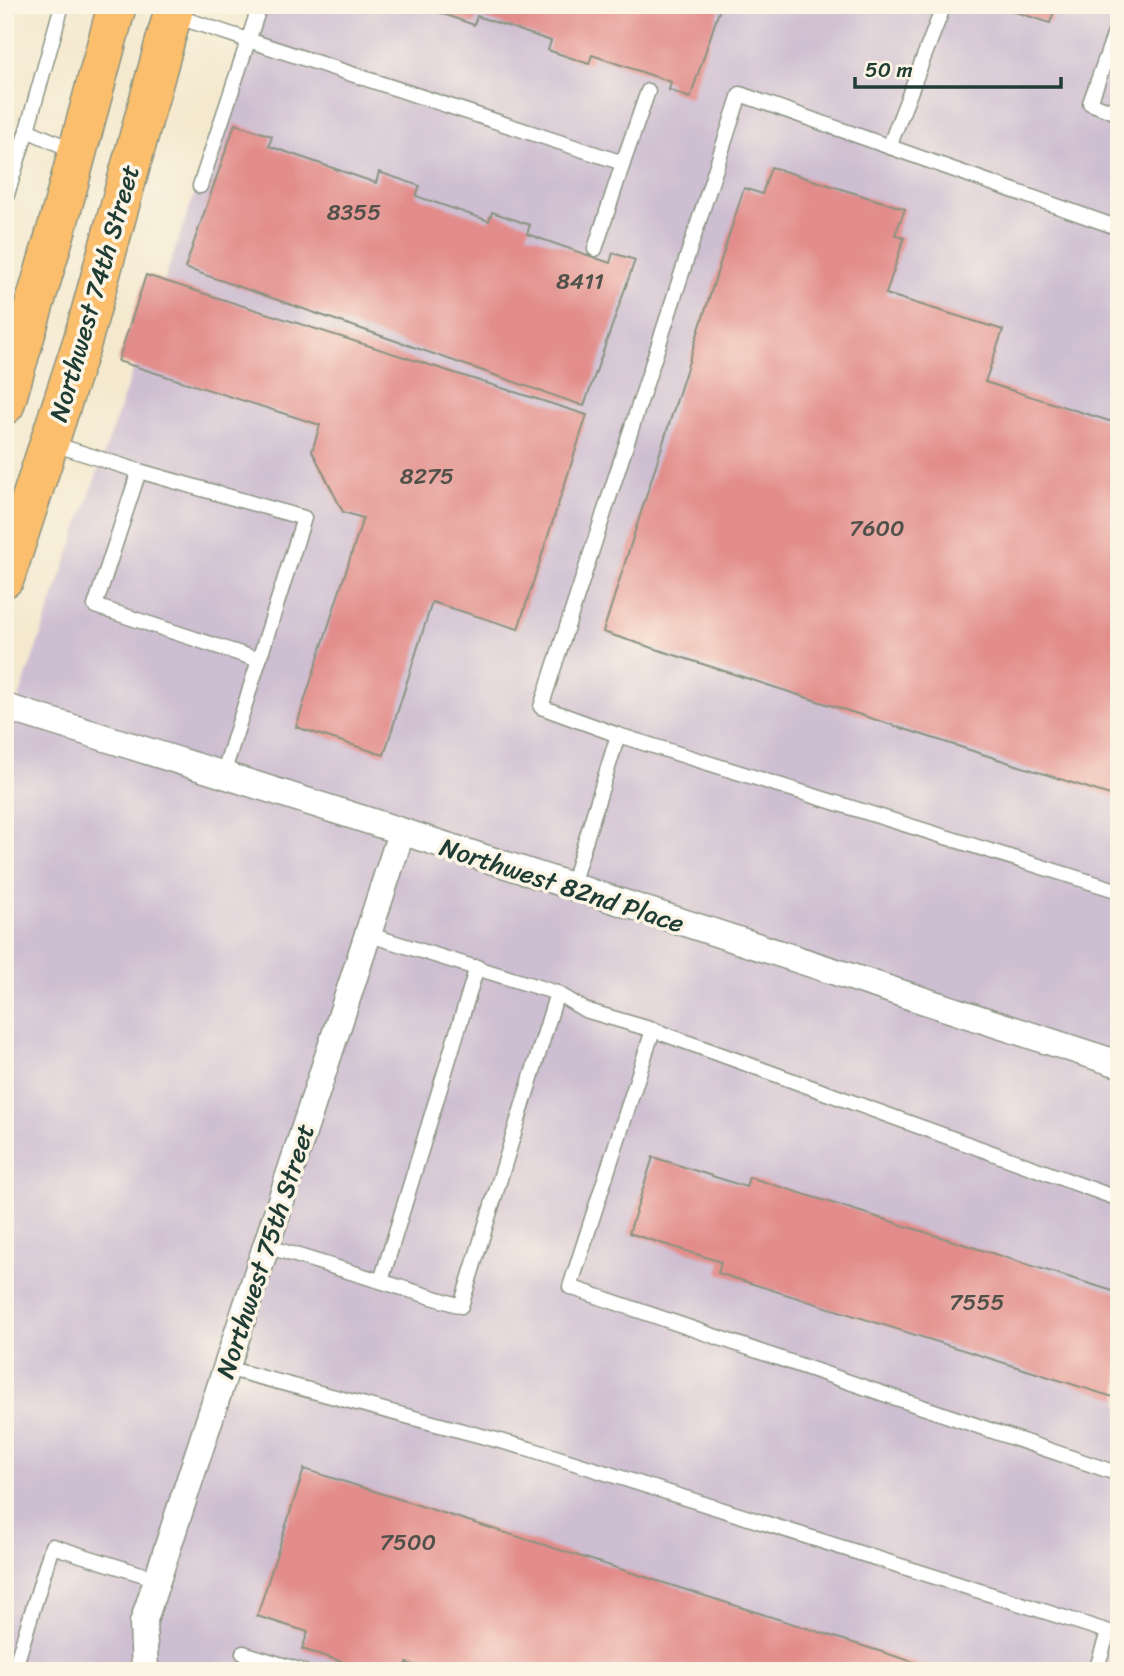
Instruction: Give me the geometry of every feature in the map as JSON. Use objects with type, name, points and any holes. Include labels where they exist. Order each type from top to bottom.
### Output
[{"type":"main road","name":"Northwest 74th Street","points":[[8,390],[78,152],[117,5]]},
{"type":"main road","name":"Northwest 74th Street","points":[[5,578],[83,339],[174,10]]},
{"type":"street","name":"Northwest 82nd Place","points":[[5,707],[223,774],[1119,1064]]},
{"type":"street","name":"Northwest 75th Street","points":[[145,1671],[143,1623],[401,833]]},
{"type":"lane","points":[[5,201],[62,5]]},
{"type":"lane","points":[[200,186],[260,5]]},
{"type":"lane","points":[[889,147],[944,5]]},
{"type":"lane","points":[[174,10],[248,38],[623,163]]},
{"type":"lane","points":[[1119,21],[1090,103],[1119,114]]},
{"type":"lane","points":[[595,248],[648,91]]},
{"type":"lane","points":[[1119,228],[740,93],[541,707],[618,735],[1119,891]]},
{"type":"lane","points":[[27,130],[78,152]]},
{"type":"lane","points":[[50,443],[304,518],[223,774]]},
{"type":"lane","points":[[139,471],[95,606],[260,660]]},
{"type":"lane","points":[[571,888],[618,735]]},
{"type":"lane","points":[[369,935],[557,993],[586,1010],[653,1030],[1119,1199]]},
{"type":"lane","points":[[381,1281],[477,967]]},
{"type":"lane","points":[[266,1246],[461,1306],[557,993]]},
{"type":"lane","points":[[653,1030],[570,1287],[1119,1474]]},
{"type":"lane","points":[[226,1368],[530,1450],[1113,1634],[1096,1671]]},
{"type":"lane","points":[[14,1671],[52,1546],[157,1579]]},
{"type":"lane","points":[[243,1653],[302,1671]]},
{"type":"shaded area","points":[[260,5],[1119,5],[1119,1671],[5,1671],[5,738]]},
{"type":"building","points":[[437,5],[721,5],[690,98],[669,90],[671,82],[592,55],[589,64],[548,50],[551,41],[477,16],[474,25],[435,11]]},
{"type":"building","points":[[1004,5],[1056,5],[1050,23],[1003,8]]},
{"type":"building","points":[[235,124],[272,136],[269,146],[376,183],[379,172],[420,186],[416,196],[489,221],[492,212],[530,225],[527,234],[610,263],[613,253],[635,260],[584,406],[185,268]]},
{"type":"building","points":[[771,167],[905,209],[895,235],[904,238],[886,294],[1003,330],[985,382],[1119,424],[1119,798],[603,632],[744,188],[762,194]]},
{"type":"building","points":[[146,275],[587,415],[518,629],[432,602],[384,755],[296,727],[363,518],[343,512],[312,451],[320,425],[118,361]]},
{"type":"building","points":[[653,1157],[746,1187],[749,1177],[1119,1293],[1119,1399],[718,1273],[721,1262],[629,1233]]},
{"type":"building","points":[[304,1469],[939,1671],[432,1671],[407,1663],[405,1671],[372,1671],[302,1649],[308,1632],[257,1616]]}]
